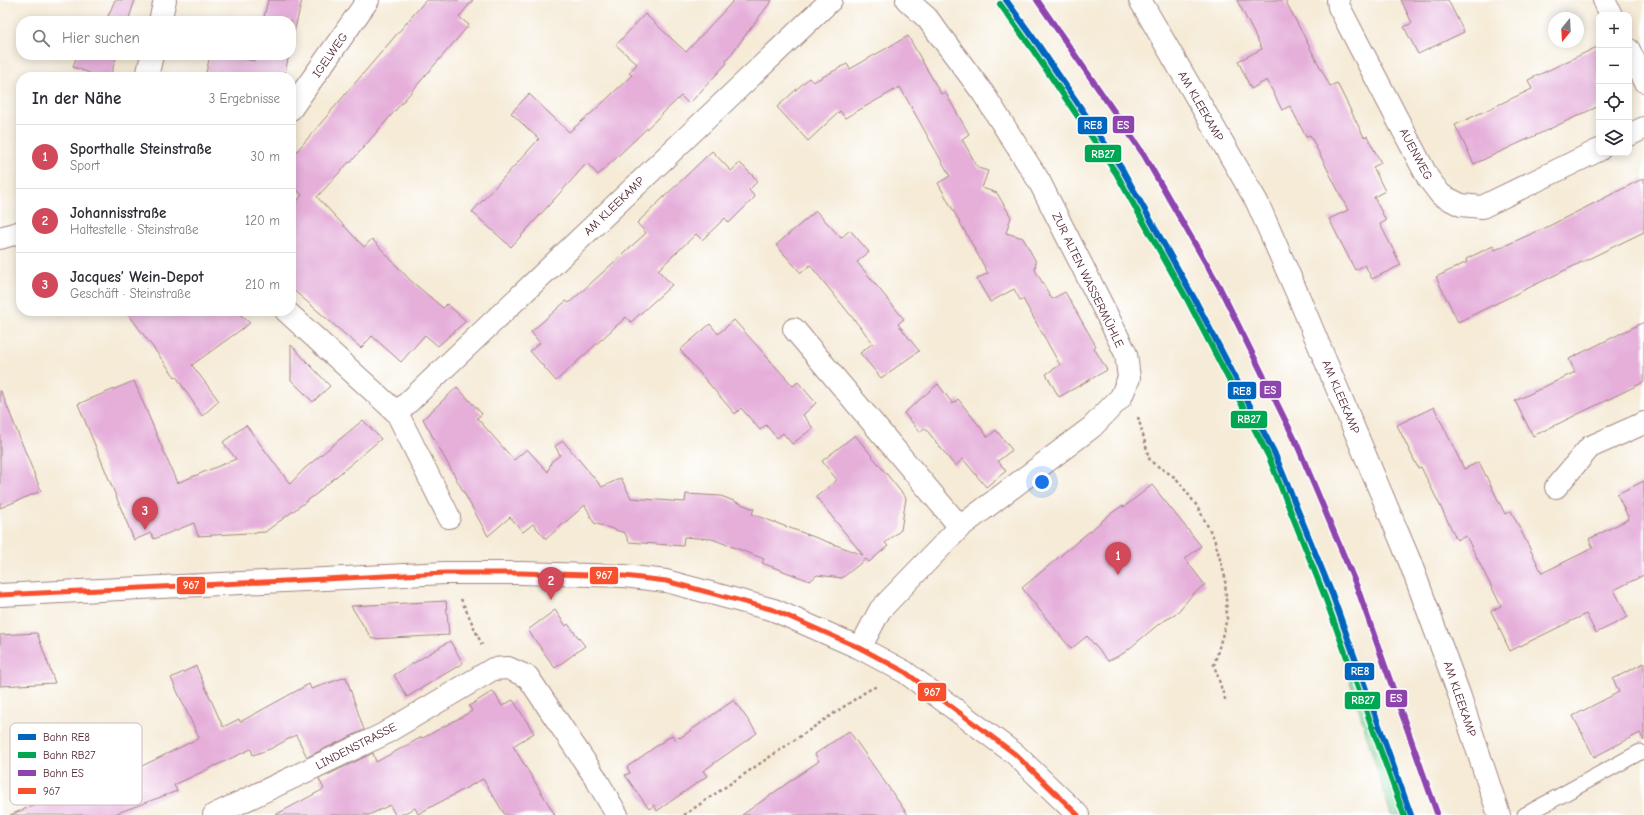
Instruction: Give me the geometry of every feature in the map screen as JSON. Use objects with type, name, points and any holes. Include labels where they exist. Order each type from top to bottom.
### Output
[{"type":"street","points":[[161,16],[165,0]]},
{"type":"street","name":"IGELWEG","points":[[296,102],[368,0]]},
{"type":"street","name":"AM KLEEKAMP","points":[[397,413],[831,0]]},
{"type":"street","name":"ZUR ALTEN WASSERMÜHLE","points":[[860,648],[880,610],[960,527],[1092,428],[1121,397],[1128,378],[1126,354],[1039,181],[979,86],[927,18],[907,0]]},
{"type":"street","name":"AM KLEEKAMP","points":[[1140,0],[1257,202],[1361,443],[1410,562],[1459,694],[1499,815]]},
{"type":"street","name":"AUENWEG","points":[[1338,0],[1339,7],[1428,178],[1441,195],[1461,205],[1482,207],[1596,151]]},
{"type":"street","points":[[1604,0],[1610,12]]},
{"type":"street","points":[[1632,56],[1644,81]]},
{"type":"street","points":[[148,72],[151,60]]},
{"type":"street","points":[[1632,134],[1644,128]]},
{"type":"street","points":[[0,238],[16,233]]},
{"type":"street","points":[[291,316],[397,413],[449,517]]},
{"type":"street","points":[[794,330],[960,527]]},
{"type":"street","points":[[1556,487],[1590,447],[1644,423]]},
{"type":"street","points":[[0,595],[444,573],[522,573],[624,576],[666,580],[774,610],[860,648],[905,672],[1015,754],[1078,815]]},
{"type":"street","points":[[493,669],[508,668],[528,678],[595,777],[617,815]]},
{"type":"street","name":"LINDENSTRASSE","points":[[214,815],[382,735],[493,669]]},
{"type":"lane","points":[[1526,815],[1640,752]]},
{"type":"path","points":[[1128,378],[1150,461],[1176,478],[1197,506],[1214,538],[1225,577],[1227,618],[1214,665],[1226,702]]},
{"type":"path","points":[[459,595],[493,669]]},
{"type":"path","points":[[684,815],[867,691],[905,672]]},
{"type":"green space","points":[[1342,655],[1351,659],[1404,815],[1391,815]]},
{"type":"building","points":[[115,0],[135,0],[130,16],[108,16]]},
{"type":"building","points":[[268,0],[302,0],[296,25],[296,16],[264,16]]},
{"type":"building","points":[[426,0],[473,0],[459,17],[469,25],[350,163],[349,162],[317,197],[364,247],[372,239],[410,280],[443,308],[447,304],[466,321],[438,346],[425,335],[401,362],[372,336],[361,348],[296,292],[296,202],[302,195],[296,189],[296,152]]},
{"type":"building","points":[[734,0],[772,0],[726,61],[727,63],[689,104],[681,96],[598,175],[587,163],[511,247],[472,212],[539,139],[511,113],[529,94],[569,132],[594,111],[632,75],[629,73],[637,64],[616,45],[645,14],[686,52]]},
{"type":"building","points":[[1237,0],[1285,0],[1330,86],[1337,83],[1364,137],[1367,136],[1381,163],[1373,167],[1385,191],[1374,197],[1386,221],[1380,224],[1401,265],[1372,279],[1365,265],[1355,270],[1329,219],[1348,210],[1310,135],[1306,137],[1290,106],[1282,110],[1267,80],[1251,89],[1238,61],[1262,49]]},
{"type":"building","points":[[1401,0],[1448,0],[1464,32],[1418,54],[1404,27],[1412,23]]},
{"type":"building","points":[[908,36],[941,94],[945,92],[969,134],[962,139],[978,168],[988,171],[982,188],[997,193],[1011,217],[1006,233],[1023,238],[1036,262],[1035,270],[1052,299],[1065,292],[1096,346],[1094,348],[1107,370],[1059,397],[1046,374],[1060,365],[1023,299],[1020,300],[1014,289],[990,302],[977,279],[988,273],[938,183],[950,176],[900,87],[845,118],[840,111],[808,141],[777,107],[809,78],[813,82],[847,64],[850,69]]},
{"type":"building","points":[[1596,47],[1596,107],[1474,164],[1455,125],[1532,89],[1528,80]]},
{"type":"building","points":[[75,60],[115,60],[112,72],[87,72],[73,67]]},
{"type":"building","points":[[209,60],[288,60],[285,72],[206,72]]},
{"type":"building","points":[[712,151],[731,171],[740,163],[758,181],[749,190],[755,197],[729,223],[725,218],[702,240],[696,234],[658,270],[672,285],[631,322],[626,317],[556,381],[530,351],[540,343],[531,332],[566,301],[569,303],[646,233],[637,223]]},
{"type":"building","points":[[1644,178],[1644,232],[1458,322],[1436,277],[1467,262],[1466,259],[1493,246],[1495,250],[1547,227]]},
{"type":"building","points":[[816,211],[841,238],[850,230],[869,252],[857,262],[904,319],[898,324],[919,351],[881,378],[860,353],[873,343],[810,265],[801,273],[776,245]]},
{"type":"building","points":[[130,316],[242,316],[250,323],[192,365],[219,401],[202,416],[176,376],[175,377]]},
{"type":"building","points":[[734,320],[793,386],[798,382],[816,403],[803,415],[813,428],[792,444],[783,433],[777,438],[766,425],[760,430],[741,408],[735,414],[680,350],[710,324],[718,334]]},
{"type":"building","points":[[1644,322],[1644,382],[1533,436],[1515,401],[1575,372],[1569,359]]},
{"type":"building","points":[[291,345],[330,386],[313,402],[291,380]]},
{"type":"building","points":[[134,381],[177,483],[236,459],[223,442],[246,425],[290,484],[304,469],[363,420],[381,439],[319,492],[265,532],[198,536],[194,523],[154,539],[151,533],[134,540],[78,404]]},
{"type":"building","points":[[938,384],[953,404],[958,399],[988,437],[996,430],[1012,450],[998,461],[1006,471],[986,487],[963,459],[955,466],[925,428],[920,432],[904,413]]},
{"type":"building","points":[[457,387],[482,414],[477,418],[514,460],[527,449],[548,472],[551,462],[560,455],[555,446],[563,441],[602,487],[621,478],[631,498],[685,502],[686,494],[721,496],[754,509],[752,514],[863,555],[816,497],[837,480],[822,461],[855,435],[906,498],[901,530],[885,543],[888,546],[869,562],[866,559],[842,578],[817,575],[810,581],[762,563],[764,559],[712,539],[684,537],[683,546],[629,542],[625,533],[594,523],[585,505],[546,539],[533,524],[523,532],[510,517],[488,536],[423,419]]},
{"type":"building","points":[[0,391],[41,491],[0,508]]},
{"type":"building","points":[[1434,407],[1464,469],[1479,462],[1505,514],[1511,511],[1542,573],[1593,548],[1589,539],[1629,519],[1617,494],[1644,481],[1644,575],[1614,590],[1628,617],[1596,633],[1586,614],[1510,651],[1491,611],[1501,606],[1466,536],[1457,540],[1421,467],[1418,468],[1397,425]]},
{"type":"building","points":[[1152,485],[1201,546],[1185,559],[1205,585],[1193,594],[1175,615],[1160,623],[1124,653],[1108,661],[1087,636],[1071,649],[1022,588],[1109,515],[1122,506],[1124,507]]},
{"type":"building","points":[[446,601],[449,635],[372,639],[351,606]]},
{"type":"building","points":[[555,610],[566,626],[568,624],[585,646],[555,668],[528,630]]},
{"type":"building","points":[[37,633],[55,683],[0,686],[0,635]]},
{"type":"building","points":[[450,641],[463,663],[407,697],[394,675]]},
{"type":"building","points":[[1644,663],[1644,741],[1640,733],[1594,757],[1573,716],[1619,692],[1613,679]]},
{"type":"building","points":[[196,666],[223,727],[239,719],[240,722],[309,684],[311,689],[346,677],[364,730],[307,757],[296,735],[270,749],[253,755],[251,749],[174,785],[177,791],[142,804],[142,766],[199,738],[171,678]]},
{"type":"building","points":[[493,691],[502,706],[513,700],[534,733],[513,746],[555,815],[505,815],[483,779],[418,814],[415,808],[400,815],[395,815],[390,805],[369,815],[275,815],[324,789],[319,779],[373,753],[376,762],[472,711],[469,706]]},
{"type":"building","points":[[734,700],[757,733],[703,771],[707,776],[657,811],[654,805],[649,809],[625,775],[630,773],[627,767],[672,735],[676,740],[679,737],[680,738]]},
{"type":"building","points":[[849,731],[908,815],[742,815],[819,761],[815,754]]},
{"type":"building","points":[[34,805],[139,805],[112,815],[10,815]]},
{"type":"rail line","name":"RE8","points":[[1006,0],[1122,169],[1194,298],[1274,452],[1332,594],[1411,815]]},
{"type":"rail line","name":"ES","points":[[1037,0],[1144,155],[1219,286],[1296,442],[1357,587],[1437,813]]},
{"type":"rail line","name":"RB27","points":[[1000,4],[1116,173],[1188,301],[1268,455],[1325,597],[1404,815]]},
{"type":"transit line","name":"967","points":[[0,595],[445,573],[521,573],[624,576],[666,581],[774,610],[860,648],[905,672],[1015,754],[1078,815]]},
{"type":"place","name":"Jacques’ Wein-Depot","points":[[145,530]]},
{"type":"place","name":"Sporthalle Steinstraße","points":[[1118,575]]},
{"type":"place","name":"Johannisstraße","points":[[551,600]]}]
